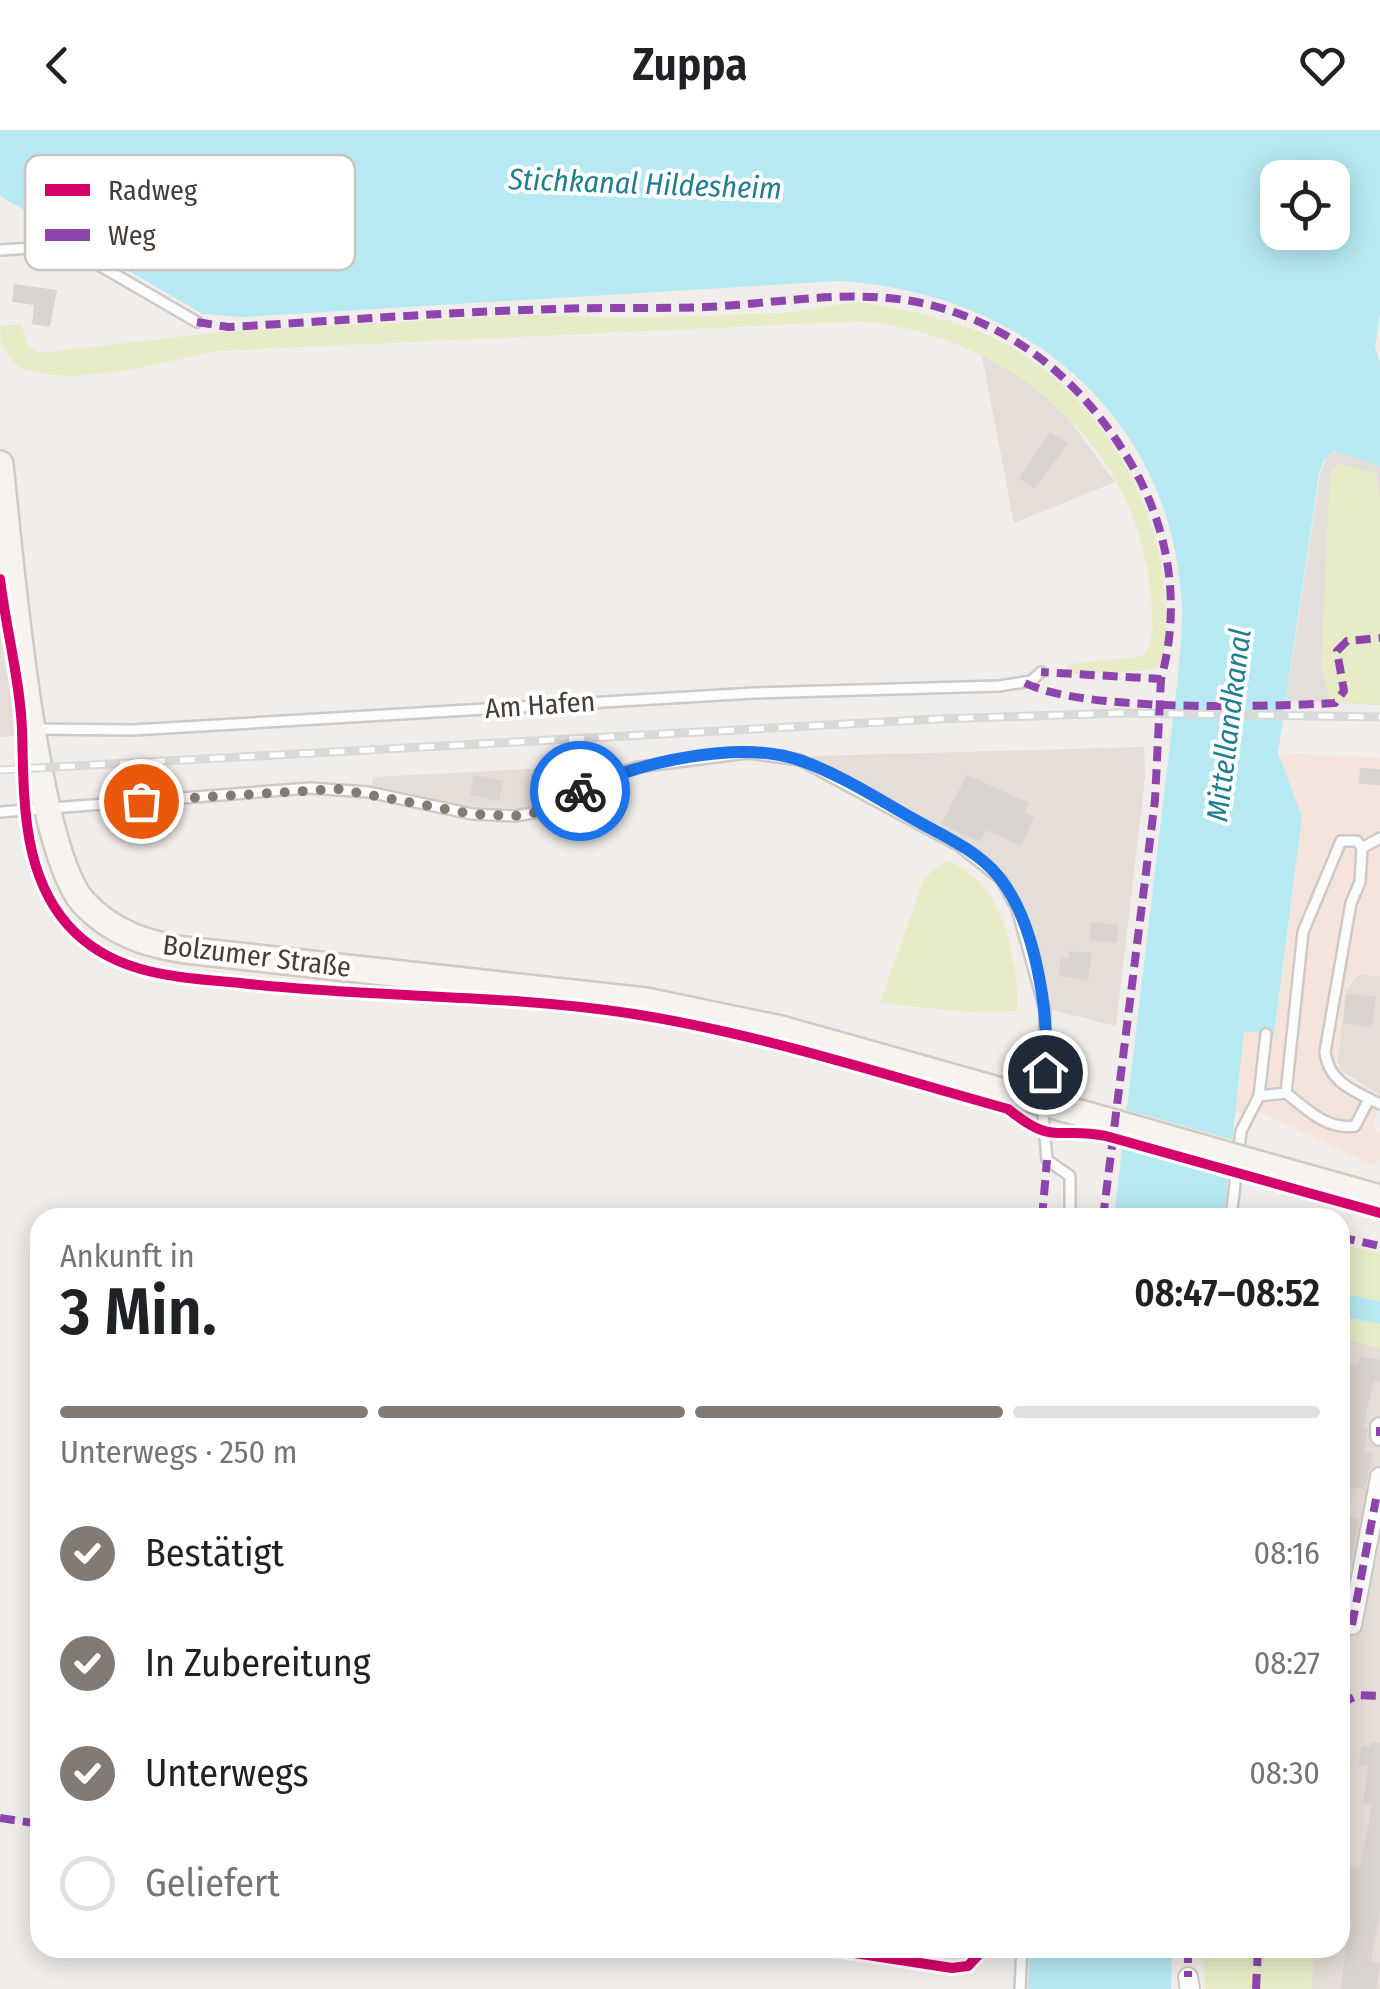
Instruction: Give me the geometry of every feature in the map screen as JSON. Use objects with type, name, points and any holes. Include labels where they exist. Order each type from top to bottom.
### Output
[{"type":"main road","name":"Bolzumer Straße","points":[[0,464],[8,607],[48,809],[68,878],[82,901],[119,932],[159,946],[646,1001],[781,1029],[1380,1198]]},
{"type":"street","points":[[1380,1427],[1380,1436]]},
{"type":"street","points":[[1352,1625],[1380,1477]]},
{"type":"lane","points":[[0,250],[25,248]]},
{"type":"lane","points":[[107,270],[197,322]]},
{"type":"lane","name":"Am Hafen","points":[[35,729],[134,730],[698,696],[999,686],[1031,681],[1042,672]]},
{"type":"lane","points":[[0,812],[310,788],[368,792],[472,814],[515,816],[539,812],[604,778],[638,767],[748,753],[800,760],[958,845],[1000,879],[1018,909],[1046,1010],[1042,1102],[1048,1160],[1070,1176],[1070,1208]]},
{"type":"lane","points":[[1362,848],[1380,838]]},
{"type":"lane","points":[[1286,1093],[1303,932],[1341,842],[1357,841],[1362,848],[1360,882],[1351,903],[1324,1052],[1332,1075],[1380,1104]]},
{"type":"lane","points":[[1232,1208],[1241,1132],[1260,1096],[1266,1034]]},
{"type":"lane","points":[[1260,1096],[1286,1093],[1330,1126],[1343,1128],[1355,1126],[1370,1099]]},
{"type":"lane","points":[[1020,1989],[1022,1958]]},
{"type":"shaded area","points":[[981,351],[1037,389],[1068,418],[1115,482],[1014,523]]},
{"type":"shaded area","points":[[1341,451],[1380,466],[1380,705],[1286,701],[1320,474],[1328,454]]},
{"type":"shaded area","points":[[0,630],[17,730],[13,736],[0,737]]},
{"type":"shaded area","points":[[1144,747],[1145,778],[1116,1026],[1045,1008],[1018,910],[985,862],[807,764],[812,756]]},
{"type":"shaded area","points":[[1278,753],[1380,758],[1380,976],[1359,974],[1347,986],[1337,1058],[1343,1075],[1380,1095],[1373,1129],[1380,1133],[1380,1154],[1375,1166],[1264,1114],[1235,1112],[1244,1031],[1275,1034],[1302,817]]},
{"type":"shaded area","points":[[549,768],[600,772],[525,809],[463,806],[372,787],[373,777]]},
{"type":"shaded area","points":[[1359,974],[1380,976],[1380,1095],[1337,1068],[1345,992]]},
{"type":"shaded area","points":[[1350,1340],[1380,1348],[1380,1989],[1311,1989],[1315,1958],[1350,1958]]},
{"type":"green space","points":[[855,302],[938,318],[998,340],[1045,371],[1096,423],[1135,485],[1159,554],[1166,632],[1163,653],[1154,670],[1076,674],[1066,669],[1069,664],[1142,656],[1152,634],[1150,590],[1139,536],[1119,487],[1091,443],[1055,405],[1013,373],[966,348],[915,331],[862,321],[217,351],[116,372],[62,375],[17,366],[1,346],[0,326],[21,324],[28,346],[38,353],[221,332],[526,315],[625,318],[786,313]]},
{"type":"green space","points":[[1339,463],[1376,474],[1380,501],[1380,705],[1331,702],[1321,668],[1330,474]]},
{"type":"green space","points":[[946,861],[965,870],[994,902],[1015,968],[1017,1011],[968,1012],[880,1003],[924,878]]},
{"type":"green space","points":[[1350,1246],[1380,1253],[1380,1301],[1350,1295]]},
{"type":"green space","points":[[1350,1318],[1380,1324],[1380,1348],[1350,1340]]},
{"type":"green space","points":[[1203,1958],[1315,1958],[1311,1989],[1205,1989]]},
{"type":"water","points":[[0,130],[1380,130],[1380,312],[1375,347],[1380,363],[1380,466],[1334,451],[1324,460],[1319,474],[1278,753],[1302,817],[1274,1035],[1244,1031],[1225,1208],[1115,1208],[1178,677],[1182,604],[1170,528],[1147,468],[1113,416],[1071,372],[1021,335],[965,308],[903,290],[838,281],[243,317],[203,314],[127,270],[355,270],[355,155],[25,155],[25,211],[0,196]]},
{"type":"water","points":[[1350,1295],[1380,1301],[1380,1324],[1350,1318]]},
{"type":"water","points":[[1030,1958],[1172,1958],[1171,1989],[1028,1989]]},
{"type":"pier","points":[[1120,1108],[1237,1141],[1233,1177],[1116,1147]]},
{"type":"building","points":[[14,284],[57,290],[50,327],[32,324],[34,305],[12,302]]},
{"type":"building","points":[[1050,432],[1068,444],[1034,489],[1019,478]]},
{"type":"building","points":[[1360,768],[1380,769],[1380,785],[1359,784]]},
{"type":"building","points":[[474,775],[503,781],[499,801],[470,795]]},
{"type":"building","points":[[967,775],[1029,803],[1024,812],[1034,817],[1021,846],[986,830],[980,842],[941,824]]},
{"type":"building","points":[[1091,922],[1118,925],[1117,943],[1090,940]]},
{"type":"building","points":[[1069,951],[1092,953],[1088,980],[1059,976],[1061,958],[1069,959]]},
{"type":"building","points":[[1346,993],[1376,997],[1372,1027],[1343,1023]]},
{"type":"building","points":[[1360,1356],[1380,1360],[1380,1382],[1374,1381],[1363,1428],[1368,1429],[1364,1451],[1373,1453],[1365,1489],[1353,1487],[1350,1502],[1350,1363],[1358,1364]]},
{"type":"building","points":[[1350,1518],[1359,1519],[1350,1568]]},
{"type":"building","points":[[1371,1742],[1380,1743],[1380,1913],[1371,1961],[1380,1963],[1376,1989],[1341,1989],[1345,1958],[1350,1958],[1350,1867],[1360,1868],[1372,1805],[1363,1805],[1368,1766],[1358,1765],[1362,1746],[1370,1747]]},
{"type":"railway","points":[[0,770],[938,719],[1122,713],[1380,717]]},
{"type":"marked path","points":[[197,322],[228,327],[472,312],[706,307],[861,297],[923,303],[983,323],[1035,354],[1099,416],[1146,492],[1168,570],[1170,625],[1161,679],[1041,672]]},
{"type":"marked path","points":[[1025,683],[1088,699],[1130,703],[1335,703],[1344,691],[1337,651],[1347,641],[1380,638]]},
{"type":"marked path","points":[[1104,1208],[1155,800],[1161,679]]},
{"type":"marked path","points":[[1043,1208],[1047,1160]]},
{"type":"marked path","points":[[1350,1239],[1380,1246]]},
{"type":"marked path","points":[[1380,1427],[1380,1436]]},
{"type":"marked path","points":[[1352,1625],[1376,1499]]},
{"type":"marked path","points":[[1350,1699],[1358,1695],[1380,1696]]},
{"type":"marked path","points":[[0,1818],[30,1822]]},
{"type":"marked path","points":[[1188,1958],[1188,1977]]},
{"type":"marked path","points":[[1256,1989],[1258,1958]]},
{"type":"cycle path","points":[[0,579],[19,692],[25,806],[33,856],[52,903],[67,924],[106,955],[151,972],[199,979],[538,1003],[681,1022],[822,1056],[1008,1109],[1046,1132],[1106,1136],[1380,1213]]},
{"type":"cycle path","points":[[887,1958],[952,1968],[968,1966],[976,1958]]},
{"type":"way so far","points":[[141,801],[338,789],[472,814],[515,816],[539,812],[580,791]]},
{"type":"route","points":[[580,791],[638,767],[712,756],[771,753],[820,768],[958,845],[984,862],[1000,879],[1018,909],[1046,1010],[1045,1072]]},
{"type":"water label","name":"Stichkanal Hildesheim","points":[[645,184]]},
{"type":"water label","name":"Mittellandkanal","points":[[1229,725]]}]
